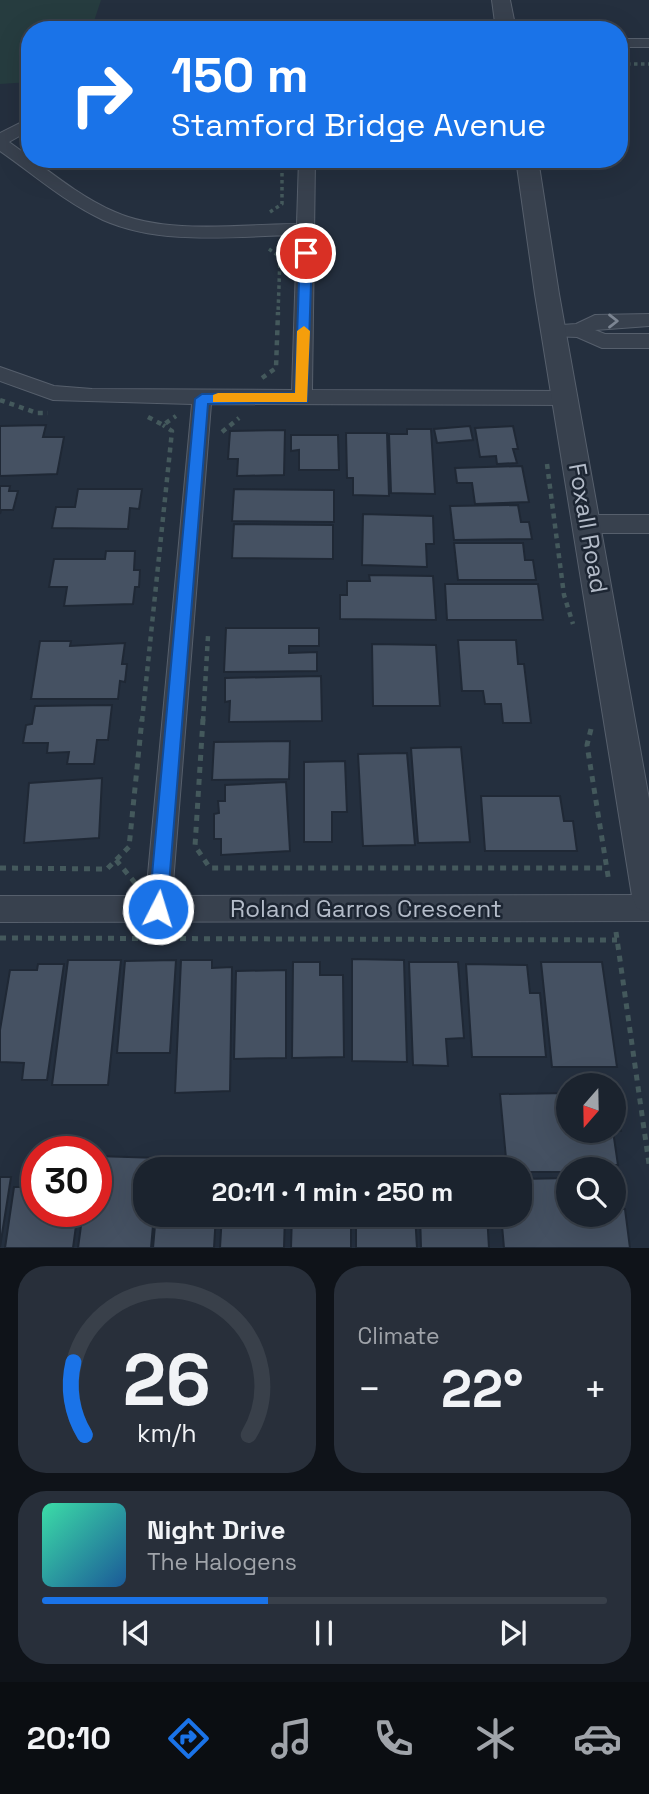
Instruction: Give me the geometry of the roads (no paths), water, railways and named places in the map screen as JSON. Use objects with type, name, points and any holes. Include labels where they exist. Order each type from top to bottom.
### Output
[{"type":"street","points":[[501,0],[504,21]]},
{"type":"street","points":[[628,43],[649,43]]},
{"type":"street","points":[[628,56],[649,56]]},
{"type":"street","points":[[21,128],[0,141],[21,156]]},
{"type":"street","points":[[39,168],[97,209],[122,222],[163,229],[307,229]]},
{"type":"street","points":[[302,398],[307,168]]},
{"type":"street","name":"Foxall Road","points":[[529,168],[567,331],[565,398],[649,896]]},
{"type":"street","points":[[567,331],[595,321],[649,320]]},
{"type":"street","points":[[567,331],[601,341],[649,341]]},
{"type":"street","points":[[0,374],[34,387],[71,395],[202,399],[565,398]]},
{"type":"street","points":[[158,909],[202,399]]},
{"type":"street","points":[[587,524],[649,524]]},
{"type":"street","name":"Roland Garros Crescent","points":[[0,909],[649,908]]}]
